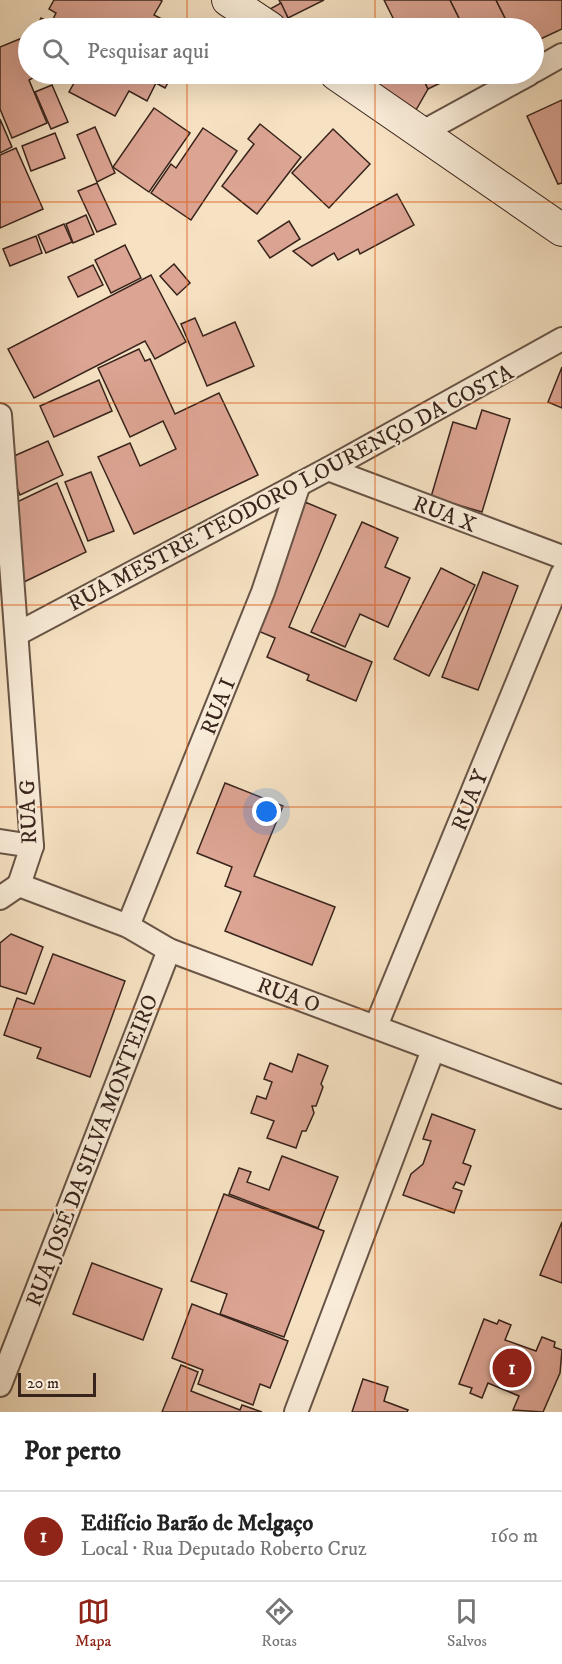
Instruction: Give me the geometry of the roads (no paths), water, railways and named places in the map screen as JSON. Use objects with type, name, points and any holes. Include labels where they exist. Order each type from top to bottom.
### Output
[{"type":"street","points":[[228,0],[255,18]]},
{"type":"street","points":[[544,65],[562,55]]},
{"type":"street","points":[[351,84],[562,230]]},
{"type":"street","points":[[423,132],[511,84]]},
{"type":"street","name":"RUA MESTRE TEODORO LOURENÇO DA COSTA","points":[[17,634],[328,469],[562,339]]},
{"type":"street","name":"RUA G","points":[[0,415],[32,846],[19,885]]},
{"type":"street","name":"RUA X","points":[[328,469],[562,557]]},
{"type":"street","name":"RUA I","points":[[128,926],[263,592],[299,484]]},
{"type":"street","name":"RUA Y","points":[[376,1026],[562,574]]},
{"type":"street","points":[[0,841],[32,846]]},
{"type":"street","points":[[0,898],[19,885]]},
{"type":"street","name":"RUA O","points":[[19,885],[128,926],[169,950],[562,1097]]},
{"type":"street","name":"RUA JOSÉ DA SILVA MONTEIRO","points":[[0,1384],[169,950]]},
{"type":"street","points":[[296,1412],[434,1050]]},
{"type":"place","name":"Edifício Barão de Melgaço","points":[[512,1368]]}]
